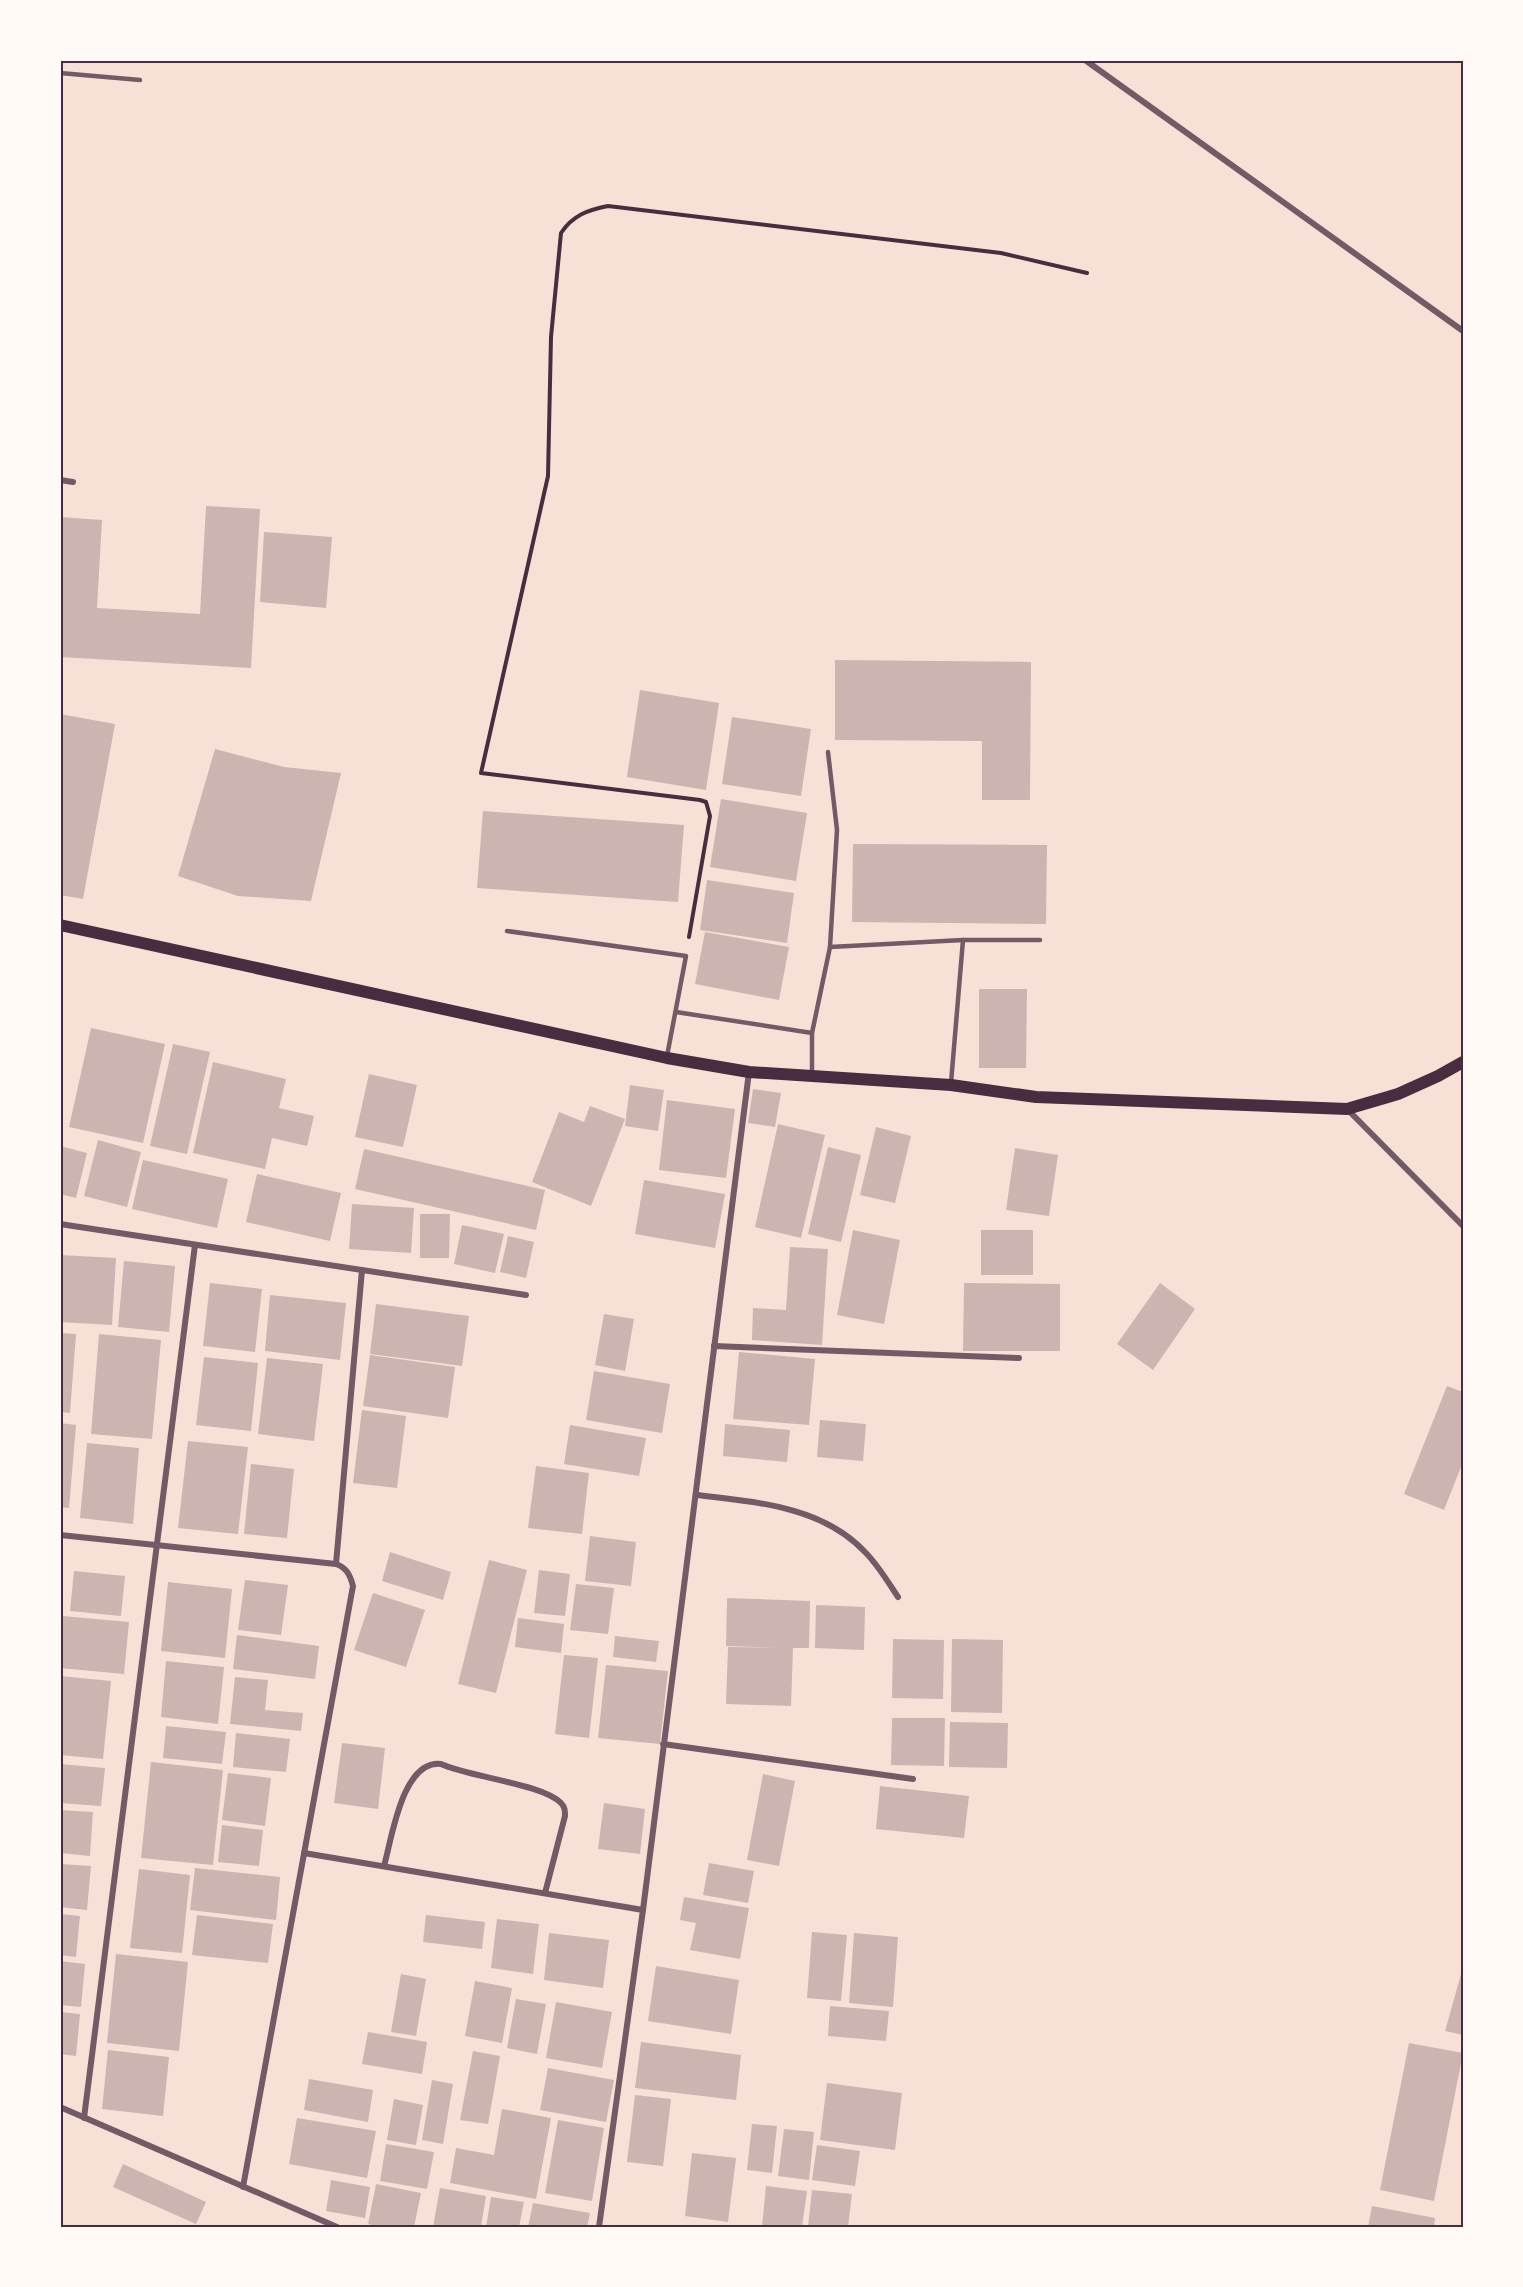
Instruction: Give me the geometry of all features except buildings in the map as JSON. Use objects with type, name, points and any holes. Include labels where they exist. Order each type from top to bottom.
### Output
[{"type":"main road","points":[[60,925],[667,1058],[749,1072],[951,1086],[1036,1097],[1347,1109],[1398,1095],[1463,1062]]},
{"type":"street","points":[[1085,60],[1463,331]]},
{"type":"street","points":[[60,480],[73,482]]},
{"type":"street","points":[[599,2227],[697,1495],[749,1072]]},
{"type":"street","points":[[1347,1109],[1463,1226]]},
{"type":"street","points":[[60,1224],[526,1295]]},
{"type":"street","points":[[84,2118],[195,1245]]},
{"type":"street","points":[[336,1564],[362,1270]]},
{"type":"street","points":[[714,1346],[1019,1358]]},
{"type":"street","points":[[697,1495],[778,1505],[807,1515],[836,1529],[865,1551],[898,1597]]},
{"type":"street","points":[[60,1535],[336,1564],[344,1568],[351,1578],[352,1586],[243,2187]]},
{"type":"street","points":[[663,1744],[912,1779]]},
{"type":"street","points":[[384,1866],[397,1817],[411,1779],[426,1766],[441,1764],[544,1793],[561,1803],[565,1816],[545,1893]]},
{"type":"street","points":[[304,1853],[643,1910]]},
{"type":"street","points":[[60,2108],[337,2227]]},
{"type":"lane","points":[[60,73],[140,80]]},
{"type":"lane","points":[[812,1076],[812,1033],[830,947],[837,830],[828,752]]},
{"type":"lane","points":[[507,931],[686,956],[667,1058]]},
{"type":"lane","points":[[830,947],[963,940],[1040,940]]},
{"type":"lane","points":[[951,1086],[963,940]]},
{"type":"lane","points":[[676,1012],[812,1033]]},
{"type":"path","points":[[686,956],[710,816],[706,802],[481,773],[548,476],[551,337],[561,233],[568,222],[578,215],[608,206],[1001,253],[1087,273]]}]
